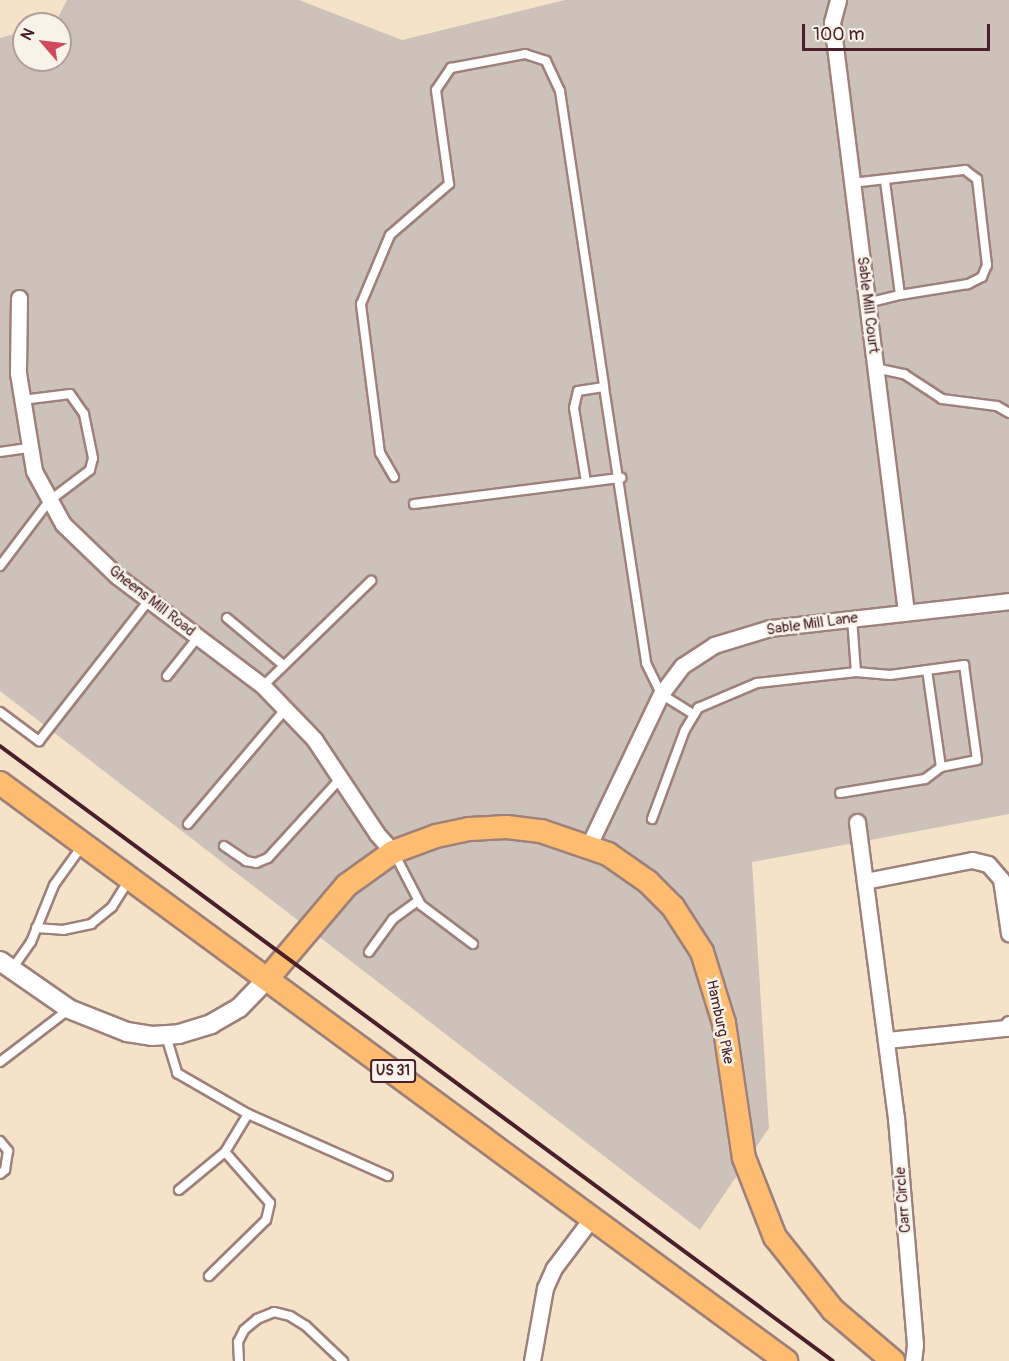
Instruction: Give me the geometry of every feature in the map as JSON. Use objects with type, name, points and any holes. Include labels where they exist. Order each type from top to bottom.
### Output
[{"type":"main road","name":"US 31","points":[[0,783],[131,876],[773,1355]]},
{"type":"main road","name":"Hamburg Pike","points":[[268,978],[328,904],[371,865],[393,852],[469,829],[507,827],[541,831],[608,854],[648,882],[689,928],[713,979],[724,1023],[744,1158],[775,1237],[833,1310],[893,1361]]},
{"type":"street","name":"Sable Mill Court","points":[[838,0],[832,22],[906,612]]},
{"type":"street","name":"Gheens Mill Road","points":[[19,298],[18,373],[34,471],[63,524],[117,576],[263,686],[284,711],[314,739],[377,834],[393,852]]},
{"type":"street","name":"Sable Mill Lane","points":[[588,846],[661,694],[682,666],[714,645],[770,628],[1009,601]]},
{"type":"street","name":"Carr Circle","points":[[857,822],[887,1040],[915,1345],[913,1361]]},
{"type":"street","points":[[865,881],[972,860],[988,864],[1001,879],[1009,933]]},
{"type":"street","points":[[6,965],[69,1009],[127,1032],[165,1035],[211,1024],[239,1008],[268,978]]},
{"type":"street","points":[[887,1040],[1006,1028],[1009,1024]]},
{"type":"street","points":[[532,1361],[545,1288],[554,1268],[591,1219]]},
{"type":"lane","points":[[394,477],[380,453],[361,304],[390,235],[449,184],[436,90],[451,68],[525,54],[546,61],[560,91],[604,387],[621,478],[646,663],[661,694],[694,715]]},
{"type":"lane","points":[[852,183],[965,170],[978,179],[987,265],[982,277],[968,284],[867,303]]},
{"type":"lane","points":[[885,181],[900,295]]},
{"type":"lane","points":[[876,368],[904,374],[942,399],[997,406],[1009,413]]},
{"type":"lane","points":[[586,482],[574,408],[578,391],[604,387]]},
{"type":"lane","points":[[0,566],[49,501],[90,470],[93,458],[84,414],[69,393],[22,400]]},
{"type":"lane","points":[[0,452],[30,448]]},
{"type":"lane","points":[[414,504],[621,478]]},
{"type":"lane","points":[[263,686],[282,664],[371,581]]},
{"type":"lane","points":[[0,712],[39,741],[149,600]]},
{"type":"lane","points":[[227,618],[282,664]]},
{"type":"lane","points":[[852,618],[856,672]]},
{"type":"lane","points":[[167,676],[198,637]]},
{"type":"lane","points":[[652,819],[698,708],[758,682],[856,672],[890,675],[964,665],[977,760],[941,767],[925,779],[840,793]]},
{"type":"lane","points":[[927,670],[941,767]]},
{"type":"lane","points":[[188,824],[284,711]]},
{"type":"lane","points":[[224,846],[246,861],[256,863],[268,858],[341,778]]},
{"type":"lane","points":[[6,965],[36,928],[54,885],[85,842]]},
{"type":"lane","points":[[393,852],[418,901],[473,944]]},
{"type":"lane","points":[[36,928],[63,930],[91,924],[112,907],[131,876]]},
{"type":"lane","points":[[369,952],[393,919],[418,901]]},
{"type":"lane","points":[[0,1062],[69,1009]]},
{"type":"lane","points":[[165,1035],[177,1073],[248,1114],[388,1176]]},
{"type":"lane","points":[[180,1190],[225,1152],[248,1114]]},
{"type":"lane","points":[[0,1141],[8,1151],[5,1170],[0,1174]]},
{"type":"lane","points":[[209,1276],[266,1220],[270,1203],[225,1152]]},
{"type":"lane","points":[[238,1361],[238,1342],[244,1330],[257,1319],[274,1312],[306,1326],[342,1361]]},
{"type":"shaded area","points":[[67,0],[299,0],[402,40],[565,0],[1009,0],[1009,814],[752,862],[769,1128],[700,1230],[0,691],[0,38],[12,34],[12,72],[72,72],[72,12],[61,12]]},
{"type":"railway","points":[[0,746],[833,1361]]}]
